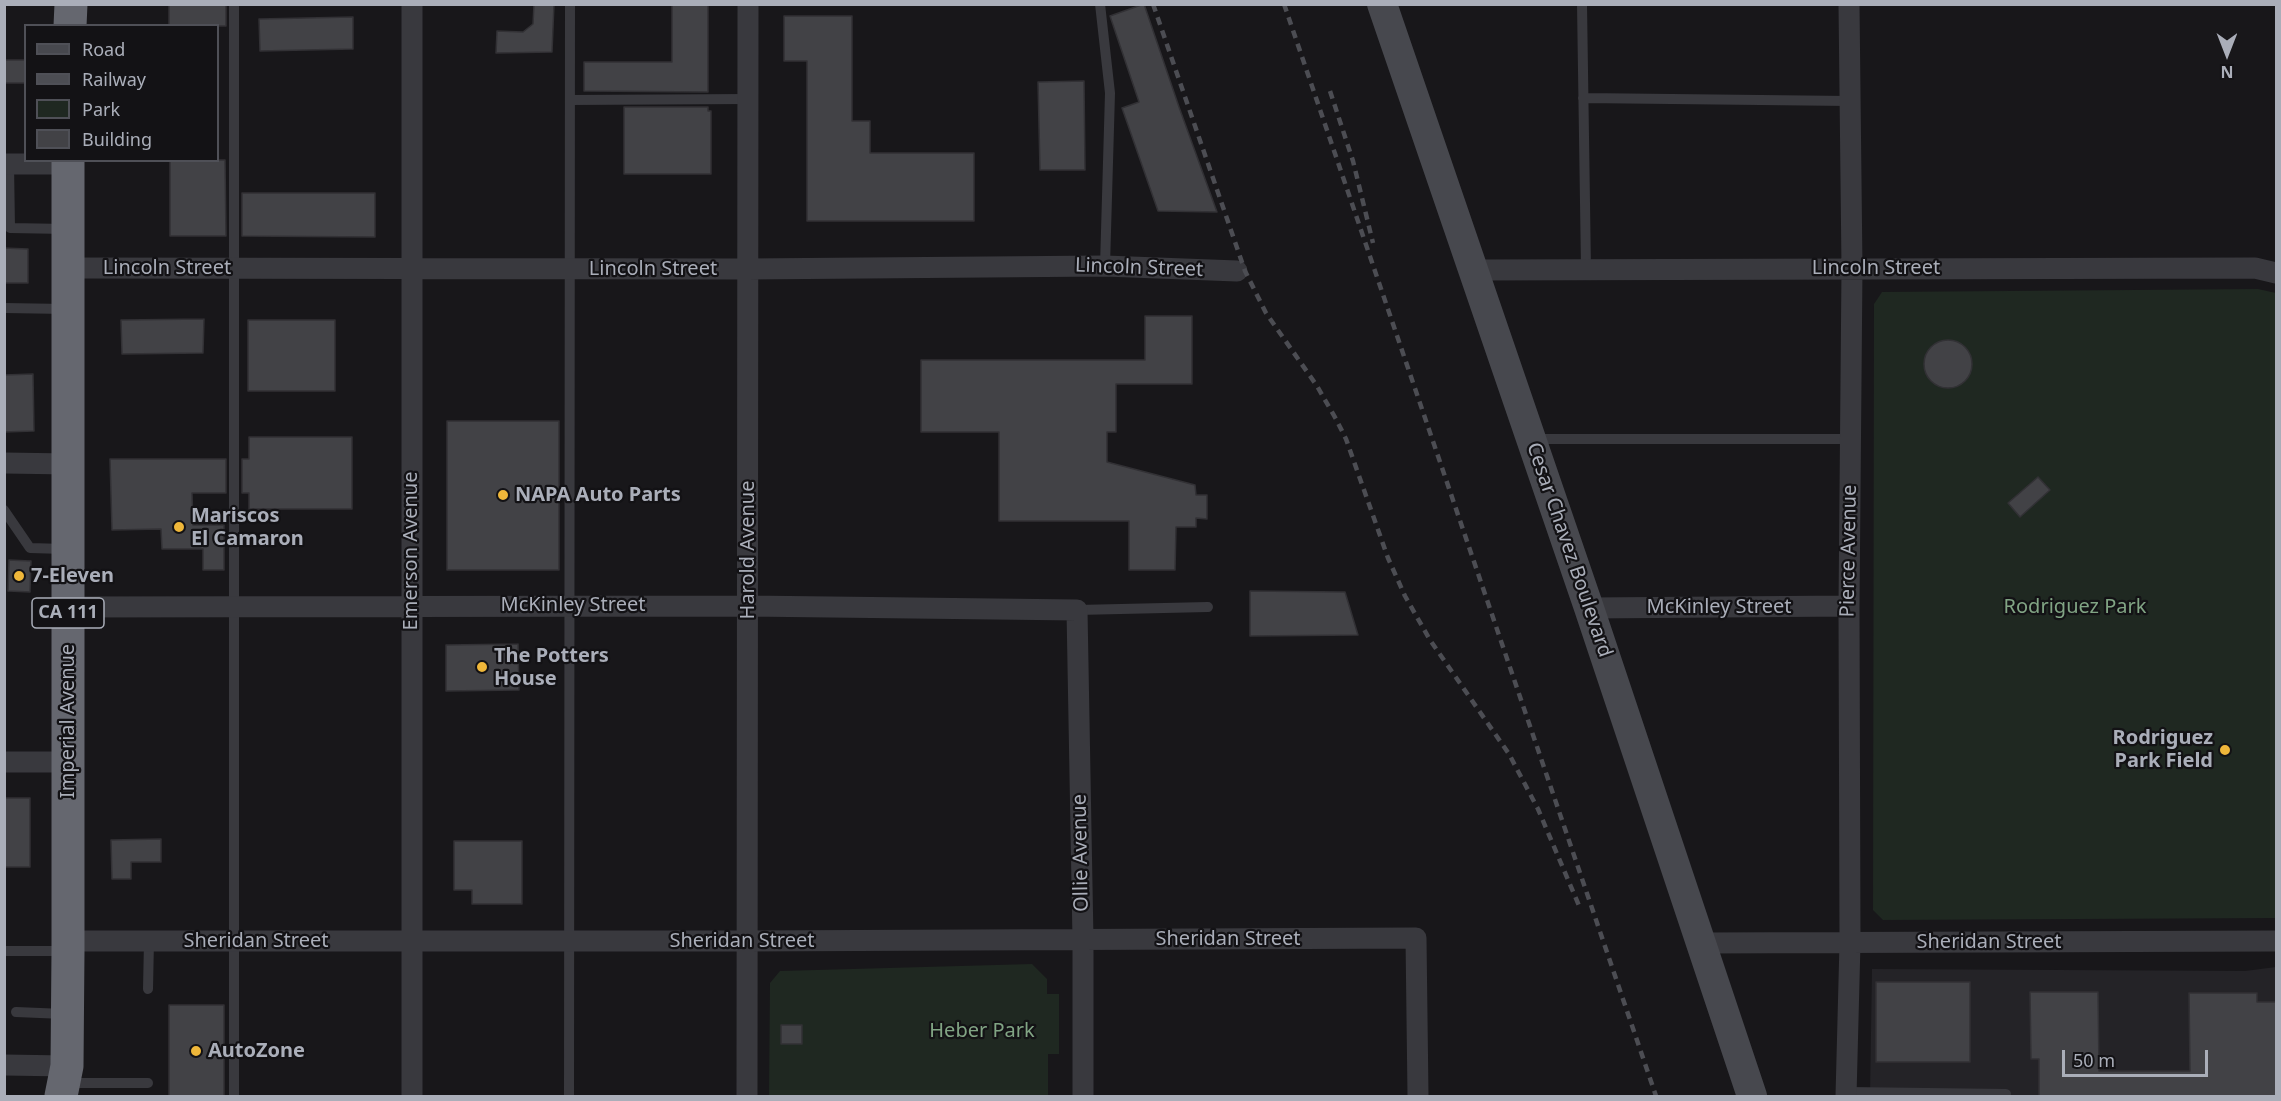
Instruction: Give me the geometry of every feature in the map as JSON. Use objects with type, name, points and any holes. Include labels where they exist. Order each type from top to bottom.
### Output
[{"type":"highway","points":[[70,4],[70,24]]},
{"type":"highway","name":"Imperial Avenue","points":[[68,162],[70,464],[68,1086]]},
{"type":"main road","name":"Cesar Chavez Boulevard","points":[[1382,4],[1532,439],[1752,1096]]},
{"type":"street","name":"Emerson Avenue","points":[[412,4],[410,605],[412,1096]]},
{"type":"street","name":"Harold Avenue","points":[[747,1096],[748,4]]},
{"type":"street","name":"Pierce Avenue","points":[[1847,1094],[1850,943],[1849,606],[1852,268],[1849,4]]},
{"type":"street","points":[[7,164],[68,162]]},
{"type":"street","name":"Lincoln Street","points":[[69,268],[747,269],[1105,266],[1237,271]]},
{"type":"street","name":"Lincoln Street","points":[[1474,270],[2255,268],[2277,273]]},
{"type":"street","points":[[4,463],[70,464]]},
{"type":"street","name":"McKinley Street","points":[[68,607],[569,605],[1077,610]]},
{"type":"street","name":"McKinley Street","points":[[1589,608],[1849,606]]},
{"type":"street","name":"Ollie Avenue","points":[[1077,610],[1083,940],[1083,1096]]},
{"type":"street","points":[[4,762],[68,762]]},
{"type":"street","name":"Sheridan Street","points":[[68,946],[149,941],[1416,938],[1418,1096]]},
{"type":"street","name":"Sheridan Street","points":[[1702,943],[2277,941]]},
{"type":"street","points":[[4,1065],[68,1086]]},
{"type":"lane","points":[[234,4],[234,1096]]},
{"type":"lane","points":[[569,1096],[570,4]]},
{"type":"lane","points":[[1100,4],[1110,93],[1105,266]]},
{"type":"lane","points":[[1582,4],[1586,269]]},
{"type":"lane","points":[[1583,98],[1849,101]]},
{"type":"lane","points":[[570,100],[748,99]]},
{"type":"lane","points":[[7,164],[7,204],[10,228],[69,229]]},
{"type":"lane","points":[[4,308],[69,309]]},
{"type":"lane","points":[[1532,439],[1851,439]]},
{"type":"lane","points":[[4,510],[30,548],[69,549]]},
{"type":"lane","points":[[1077,610],[1208,608]]},
{"type":"lane","points":[[148,989],[149,941]]},
{"type":"lane","points":[[4,951],[68,946]]},
{"type":"lane","points":[[16,1012],[68,1014]]},
{"type":"lane","points":[[68,1086],[148,1083]]},
{"type":"lane","points":[[1847,1094],[2006,1094]]},
{"type":"shaded area","points":[[2276,967],[2276,1096],[1870,1096],[1872,969],[2245,971]]},
{"type":"green space","name":"Rodriguez Park","points":[[2258,289],[2276,293],[2276,918],[1883,920],[1873,910],[1874,304],[1882,292]]},
{"type":"green space","name":"Heber Park","points":[[1032,964],[1047,979],[1047,994],[1059,994],[1059,1054],[1048,1054],[1048,1096],[769,1096],[770,983],[780,971]]},
{"type":"building","points":[[169,4],[226,4],[226,26],[169,24]]},
{"type":"building","points":[[534,4],[554,4],[552,52],[496,53],[497,31],[523,32],[533,24]]},
{"type":"building","points":[[672,4],[708,4],[708,92],[584,91],[584,62],[672,62]]},
{"type":"building","points":[[1144,4],[1217,212],[1158,211],[1122,108],[1139,102],[1110,16]]},
{"type":"building","points":[[784,16],[852,16],[852,121],[870,121],[870,153],[974,153],[974,221],[807,221],[807,61],[784,61]]},
{"type":"building","points":[[353,17],[353,49],[260,51],[259,19]]},
{"type":"building","points":[[4,60],[24,60],[24,83],[4,83]]},
{"type":"building","points":[[1084,81],[1085,170],[1040,170],[1038,82]]},
{"type":"building","points":[[624,107],[708,107],[708,111],[711,111],[711,174],[624,174]]},
{"type":"building","points":[[225,160],[226,236],[170,236],[170,162]]},
{"type":"building","points":[[242,193],[375,193],[375,237],[242,236]]},
{"type":"building","points":[[4,248],[28,249],[28,283],[4,283]]},
{"type":"building","points":[[1145,316],[1192,316],[1192,384],[1116,384],[1116,432],[1107,432],[1107,462],[1195,485],[1196,495],[1207,495],[1207,519],[1196,518],[1196,527],[1176,527],[1175,570],[1129,570],[1129,521],[999,521],[999,432],[921,432],[921,360],[1145,360]]},
{"type":"building","points":[[204,319],[203,353],[122,354],[121,320]]},
{"type":"building","points":[[248,320],[335,320],[335,391],[248,391]]},
{"type":"building","points":[[1948,340],[1965,347],[1972,364],[1965,381],[1948,388],[1931,381],[1924,364],[1931,347]]},
{"type":"building","points":[[33,374],[34,431],[4,432],[4,375]]},
{"type":"building","name":"NAPA Auto Parts","points":[[447,421],[559,421],[559,570],[447,570]]},
{"type":"building","points":[[249,437],[352,437],[352,509],[249,509],[249,493],[242,493],[242,459],[249,459]]},
{"type":"building","points":[[110,459],[226,459],[226,493],[192,493],[193,525],[224,525],[224,570],[203,570],[203,549],[162,549],[161,529],[112,530]]},
{"type":"building","points":[[2038,477],[2050,490],[2020,517],[2008,503]]},
{"type":"building","points":[[9,560],[31,561],[30,592],[8,591]]},
{"type":"building","points":[[1250,591],[1345,592],[1358,635],[1250,636]]},
{"type":"building","name":"The Potters House","points":[[518,644],[519,690],[446,691],[446,645]]},
{"type":"building","points":[[4,798],[30,798],[30,867],[4,867]]},
{"type":"building","points":[[161,839],[161,862],[131,862],[131,879],[112,879],[111,840]]},
{"type":"building","points":[[454,841],[522,841],[522,904],[472,904],[472,890],[454,890]]},
{"type":"building","points":[[1876,982],[1970,982],[1970,1062],[1876,1062]]},
{"type":"building","points":[[2030,992],[2098,992],[2099,1071],[2190,1071],[2189,993],[2257,993],[2257,1002],[2277,1002],[2277,1096],[2039,1096],[2039,1059],[2031,1059]]},
{"type":"building","name":"AutoZone","points":[[169,1005],[224,1005],[224,1096],[169,1096]]},
{"type":"building","points":[[781,1025],[802,1025],[802,1044],[781,1044]]},
{"type":"railway","points":[[1153,4],[1245,271],[1266,313],[1317,386],[1336,419],[1346,439],[1388,558],[1405,596],[1430,640],[1509,754],[1538,809],[1580,908]]},
{"type":"railway","points":[[1284,4],[1656,1096]]},
{"type":"railway","points":[[1330,91],[1353,161],[1373,243]]},
{"type":"place","name":"NAPA Auto Parts","points":[[503,495]]},
{"type":"place","name":"Mariscos El Camaron","points":[[179,527]]},
{"type":"place","name":"7-Eleven","points":[[19,576]]},
{"type":"place","name":"The Potters House","points":[[482,667]]},
{"type":"place","name":"Rodriguez Park Field","points":[[2225,750]]},
{"type":"place","name":"AutoZone","points":[[196,1051]]}]
